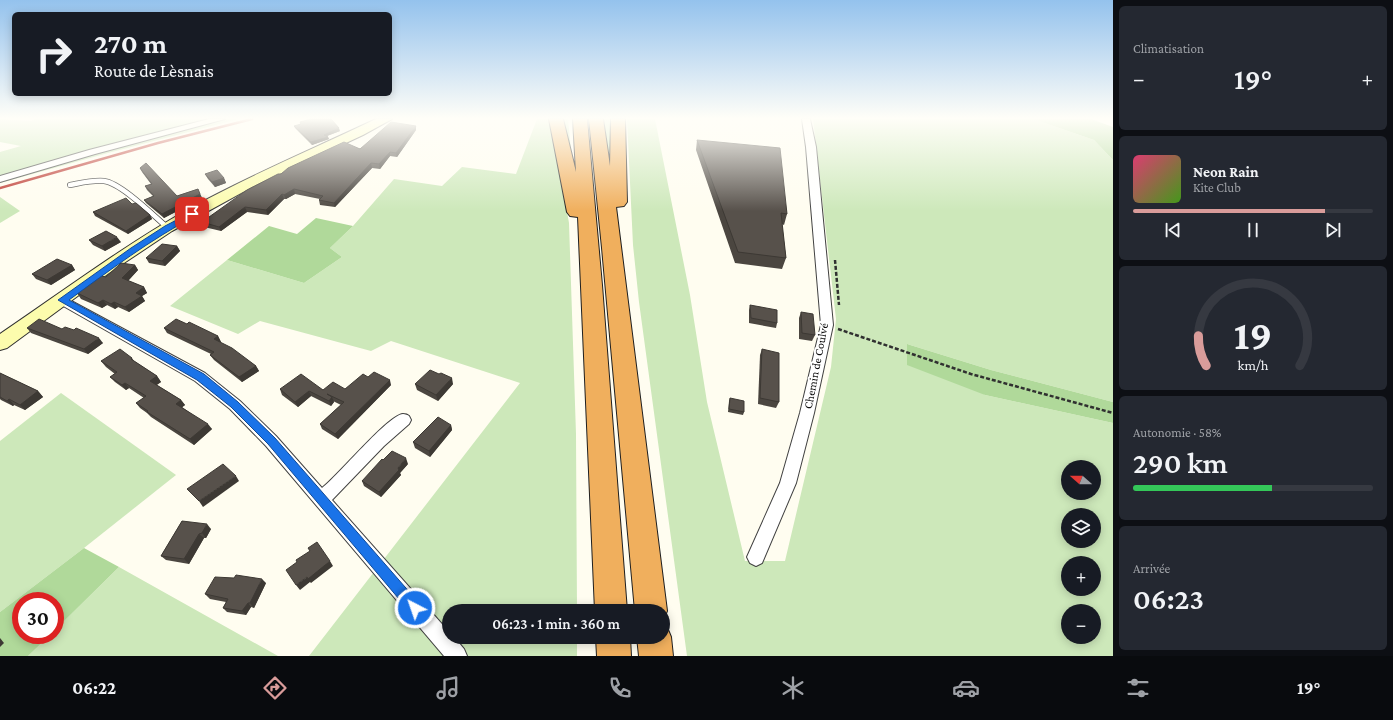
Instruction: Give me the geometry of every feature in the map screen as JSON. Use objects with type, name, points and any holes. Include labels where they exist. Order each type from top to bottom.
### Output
[{"type":"highway","points":[[563,150],[576,211],[582,285],[593,305]]},
{"type":"highway","points":[[582,150],[611,604]]},
{"type":"highway","points":[[600,150],[612,248],[650,604]]},
{"type":"highway","points":[[612,248],[616,242],[618,233],[618,150]]},
{"type":"highway","points":[[613,644],[614,656]]},
{"type":"highway","points":[[655,644],[656,656]]},
{"type":"street","points":[[0,179],[102,150]]},
{"type":"street","points":[[0,343],[134,249],[168,228],[256,181],[322,150]]},
{"type":"street","name":"Chemin de Coulvé","points":[[756,557],[788,483],[807,413],[827,325],[811,150]]},
{"type":"street","points":[[62,300],[200,377],[235,405],[272,441],[457,656]]},
{"type":"street","points":[[321,498],[330,492],[379,441],[404,420]]},
{"type":"lane","points":[[70,185],[92,182],[108,182],[120,188],[168,228]]},
{"type":"path","points":[[827,325],[971,374],[1113,413]]},
{"type":"green space","points":[[8,150],[121,150],[0,183],[0,152]]},
{"type":"green space","points":[[525,150],[571,150],[562,183],[569,223],[576,434],[577,604],[442,604],[442,644],[577,644],[577,656],[309,656],[520,383],[391,341],[371,351],[260,321],[238,334],[170,306],[227,260],[304,283],[342,257],[330,248],[353,226],[394,179],[442,186],[462,167],[516,174]]},
{"type":"green space","points":[[608,150],[611,150],[610,169]]},
{"type":"green space","points":[[628,150],[661,150],[690,295],[707,402],[745,561],[785,561],[831,367],[836,319],[817,150],[1103,150],[1113,160],[1113,402],[991,370],[907,344],[985,395],[1113,423],[1113,656],[687,656],[639,302],[633,245]]},
{"type":"green space","points":[[1103,150],[1113,150],[1113,160]]},
{"type":"green space","points":[[0,197],[20,211],[0,223]]},
{"type":"green space","points":[[316,218],[353,226],[330,248],[342,257],[304,283],[227,260],[269,226],[297,234]]},
{"type":"green space","points":[[907,344],[991,370],[1113,402],[1113,423],[985,395],[907,365]]},
{"type":"green space","points":[[61,393],[176,475],[26,592],[12,592],[12,603],[0,612],[0,441]]},
{"type":"green space","points":[[84,548],[119,567],[64,621],[64,592],[26,592]]},
{"type":"green space","points":[[119,567],[278,656],[28,656],[41,644],[64,644],[64,621]]},
{"type":"green space","points":[[12,603],[12,644],[41,644],[28,656],[0,656],[0,612]]},
{"type":"building","points":[[328,150],[399,150],[396,153],[390,152],[379,164],[371,163],[334,203],[319,200],[323,196],[294,189],[284,195],[282,194],[266,210],[245,207],[219,227],[202,222],[247,190],[278,174],[281,174],[288,168]]},
{"type":"building","points":[[701,150],[780,150],[787,214],[781,213],[786,258],[738,252]]},
{"type":"building","points":[[146,163],[177,196],[198,189],[200,194],[162,214],[144,200],[154,196],[145,186],[152,184],[140,168]]},
{"type":"building","points":[[217,170],[224,178],[212,182],[205,174]]},
{"type":"building","points":[[126,198],[132,204],[136,203],[150,215],[126,231],[93,212]]},
{"type":"building","points":[[106,231],[117,237],[102,246],[89,240]]},
{"type":"building","points":[[162,244],[177,246],[162,261],[146,258]]},
{"type":"building","points":[[57,259],[72,265],[47,280],[32,274]]},
{"type":"building","points":[[121,263],[135,265],[122,278],[144,287],[136,293],[142,296],[125,307],[114,302],[111,304],[103,300],[98,303],[77,293],[101,276],[106,277]]},
{"type":"building","points":[[750,305],[777,310],[777,323],[751,318]]},
{"type":"building","points":[[801,312],[813,314],[815,335],[802,333]]},
{"type":"building","points":[[39,319],[62,329],[65,327],[74,330],[76,328],[99,338],[84,349],[27,328]]},
{"type":"building","points":[[176,319],[187,324],[189,322],[218,336],[214,339],[232,348],[256,366],[239,377],[210,355],[214,352],[164,328]]},
{"type":"building","points":[[120,349],[132,358],[131,359],[157,376],[150,381],[181,400],[176,404],[208,424],[190,439],[147,412],[148,411],[136,403],[146,396],[125,383],[122,385],[110,377],[117,372],[101,361]]},
{"type":"building","points":[[762,349],[779,353],[779,402],[760,398]]},
{"type":"building","points":[[430,370],[452,378],[436,395],[415,384]]},
{"type":"building","points":[[374,372],[390,380],[335,434],[320,424],[344,402],[327,394],[332,397],[329,401],[309,391],[295,402],[280,389],[301,374],[323,390],[333,382],[345,389],[363,374],[368,377]]},
{"type":"building","points":[[0,373],[38,391],[20,405],[9,399],[7,401],[0,397]]},
{"type":"building","points":[[730,398],[744,401],[744,412],[729,409]]},
{"type":"building","points":[[438,417],[451,425],[429,451],[413,442]]},
{"type":"building","points":[[392,451],[406,458],[398,468],[399,470],[379,492],[362,481],[382,459],[383,460]]},
{"type":"building","points":[[223,464],[236,476],[199,501],[187,489]]},
{"type":"building","points":[[182,521],[207,524],[184,559],[161,556]]},
{"type":"building","points":[[317,542],[330,561],[308,579],[307,577],[296,585],[286,570],[297,562],[296,560],[310,551],[308,548]]},
{"type":"building","points":[[236,575],[262,579],[250,603],[248,603],[242,611],[223,608],[228,599],[205,594],[215,577],[234,578]]},
{"type":"railway","points":[[0,188],[135,150]]},
{"type":"route","points":[[192,214],[134,249],[62,300],[200,377],[235,405],[272,441],[415,608]]}]
